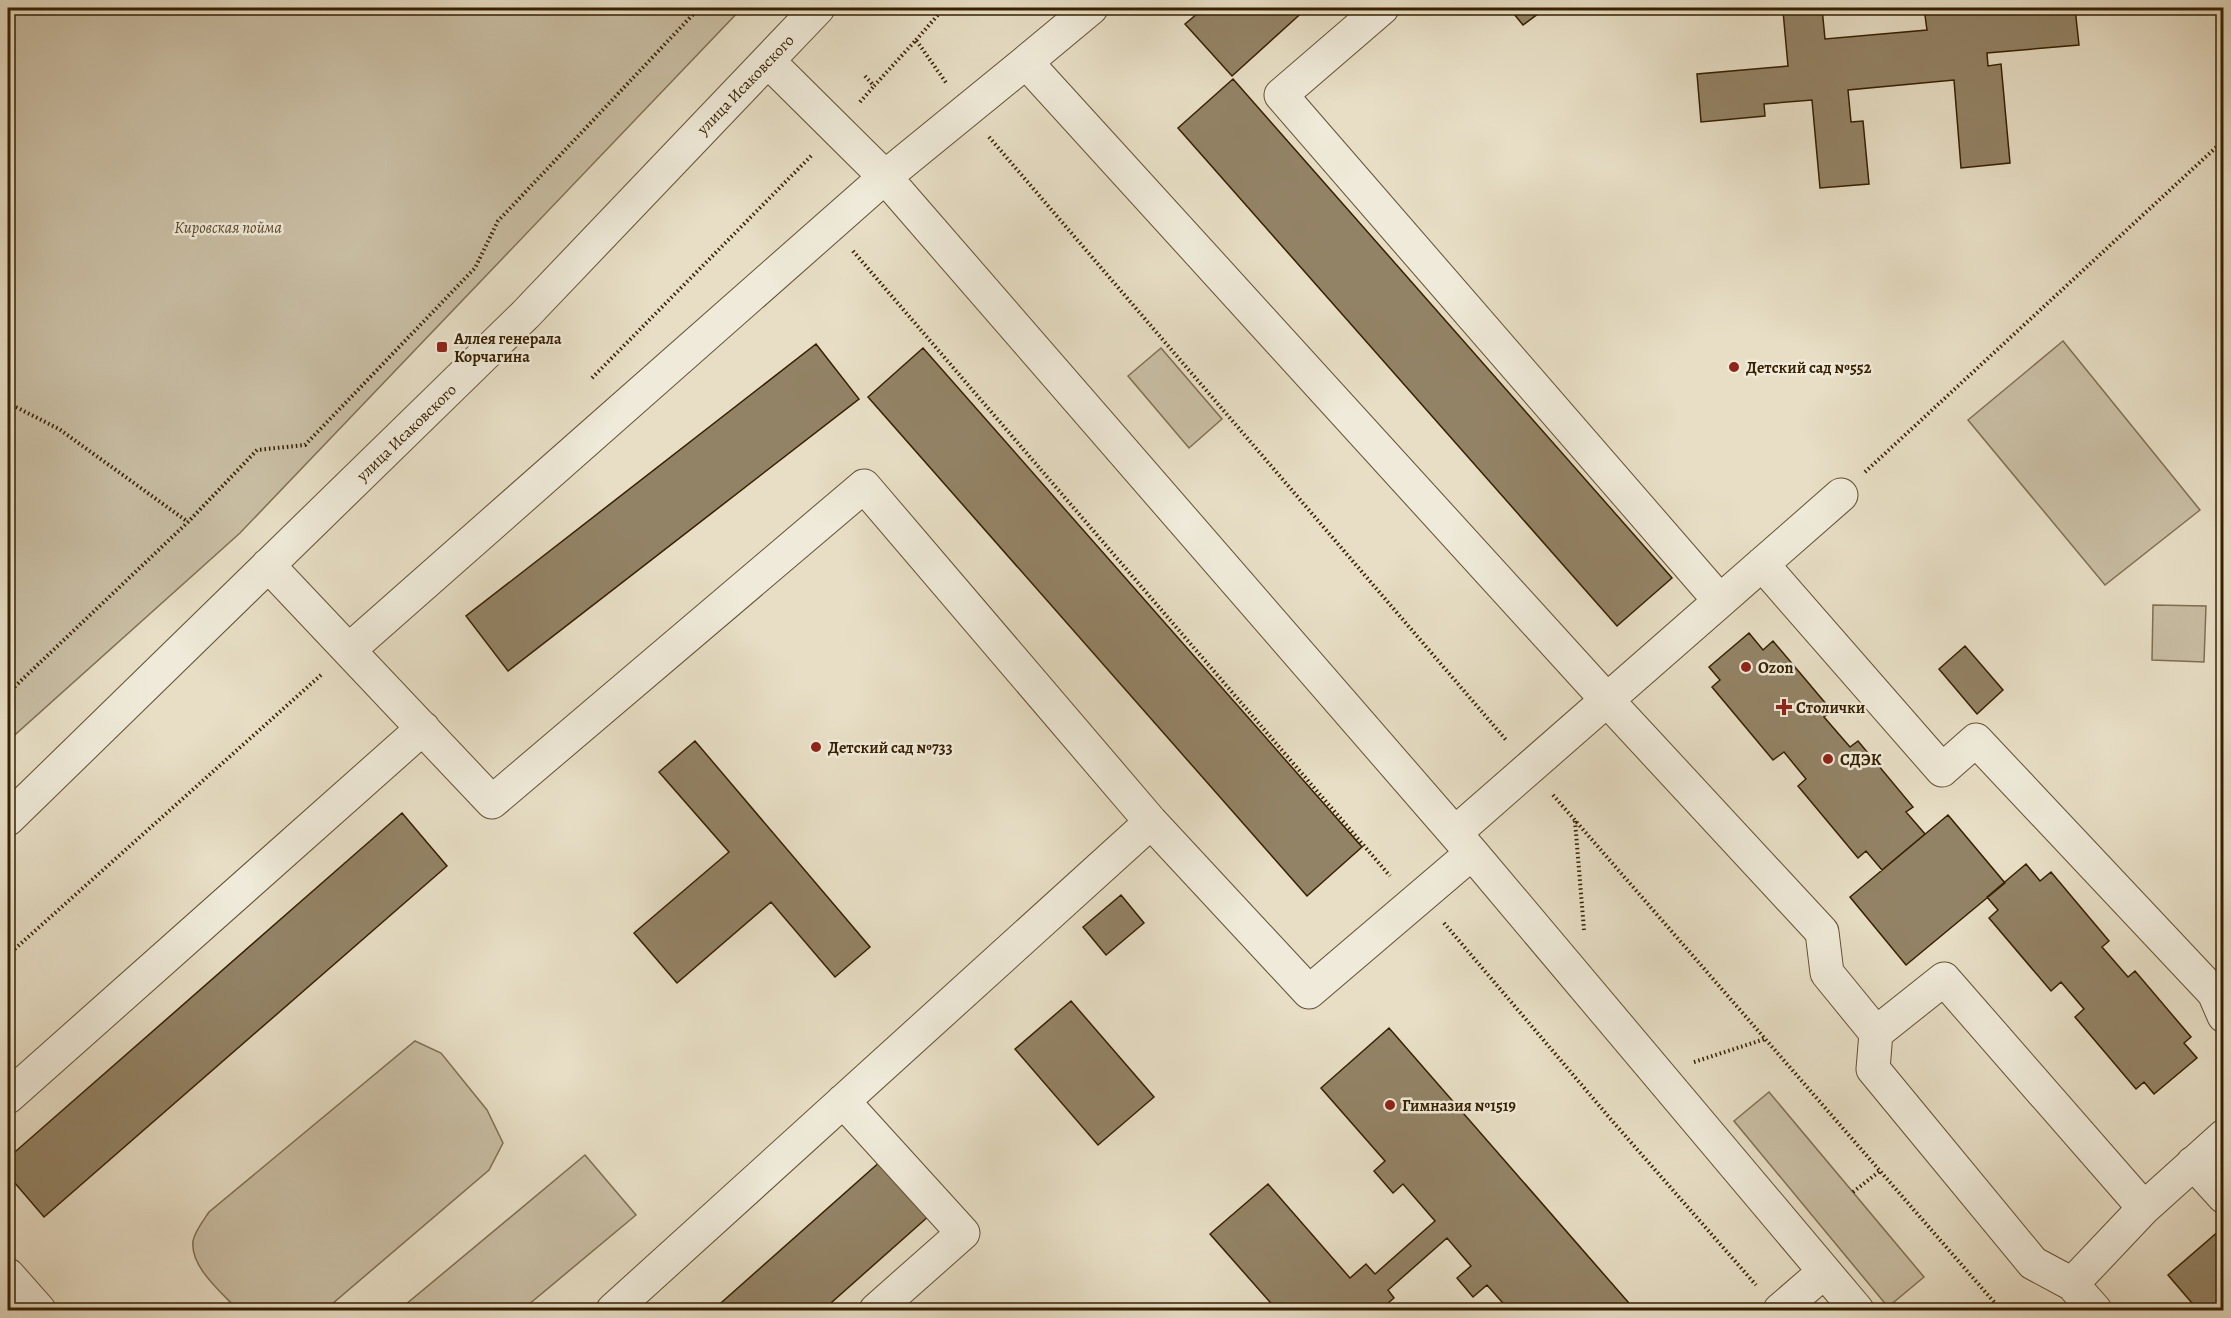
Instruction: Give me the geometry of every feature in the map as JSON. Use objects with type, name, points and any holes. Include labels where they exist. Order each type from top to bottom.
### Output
[{"type":"street","name":"улица Исаковского","points":[[8,819],[525,315],[818,8]]},
{"type":"street","points":[[349,650],[885,177],[1091,8]]},
{"type":"street","points":[[1382,8],[1281,96],[1720,601]]},
{"type":"street","points":[[768,61],[885,177],[1463,843],[1857,1311]]},
{"type":"street","points":[[1026,62],[1607,700],[1822,932],[1827,974],[1876,1033],[1873,1069],[2033,1263],[2072,1284],[2094,1311]]},
{"type":"street","points":[[268,566],[492,802],[864,486],[1151,822],[1309,992],[1418,900],[1463,843],[1529,767],[1841,495]]},
{"type":"street","points":[[1762,564],[1942,770],[1976,741],[2214,993],[2223,1016]]},
{"type":"street","points":[[8,1097],[423,728]]},
{"type":"street","points":[[613,1311],[1151,822]]},
{"type":"street","points":[[1876,1033],[1944,979],[2144,1208]]},
{"type":"street","points":[[843,1101],[963,1233],[876,1311]]},
{"type":"street","points":[[2072,1284],[2144,1208],[2223,1136]]},
{"type":"street","points":[[2193,1163],[2223,1197]]},
{"type":"street","points":[[1772,1302],[1824,1272]]},
{"type":"street","points":[[8,1275],[39,1311]]},
{"type":"path","points":[[8,693],[188,522],[257,450],[305,445],[475,268],[498,221],[699,8]]},
{"type":"path","points":[[592,378],[837,130],[944,8]]},
{"type":"path","points":[[916,40],[966,110],[1529,767],[2001,1311]]},
{"type":"path","points":[[865,76],[874,86]]},
{"type":"path","points":[[1841,495],[2223,140]]},
{"type":"path","points":[[831,225],[1418,900],[1772,1302]]},
{"type":"path","points":[[8,403],[58,429],[188,522]]},
{"type":"path","points":[[8,955],[349,650]]},
{"type":"path","points":[[1575,820],[1584,933]]},
{"type":"path","points":[[1690,1063],[1765,1038]]},
{"type":"path","points":[[1853,1192],[1880,1171]]},
{"type":"green space","name":"Кировская пойма","points":[[8,8],[742,8],[240,533],[8,741]]},
{"type":"green space","points":[[2063,341],[2200,510],[2105,585],[1968,420]]},
{"type":"green space","points":[[1161,348],[1222,419],[1189,448],[1128,376]]},
{"type":"green space","points":[[2153,605],[2206,606],[2204,662],[2152,660]]},
{"type":"green space","points":[[415,1041],[441,1053],[487,1110],[503,1143],[489,1170],[325,1310],[238,1310],[208,1279],[193,1251],[193,1241],[202,1222],[209,1212]]},
{"type":"green space","points":[[1769,1092],[1924,1277],[1888,1307],[1734,1121]]},
{"type":"green space","points":[[585,1155],[636,1215],[522,1310],[399,1310]]},
{"type":"building","points":[[1204,8],[1307,8],[1232,76],[1185,24]]},
{"type":"building","points":[[1509,8],[1546,8],[1523,25]]},
{"type":"building","points":[[1771,8],[1822,8],[1825,39],[1927,30],[1924,8],[1962,8],[1963,14],[2005,10],[2005,8],[2075,8],[2079,45],[1987,53],[1988,66],[2001,64],[2010,163],[1961,168],[1954,80],[1848,90],[1851,122],[1863,121],[1869,184],[1820,188],[1812,100],[1764,104],[1765,116],[1701,122],[1697,74],[1788,66],[1783,11],[1771,12]]},
{"type":"building","points":[[1233,79],[1672,578],[1617,626],[1178,128]]},
{"type":"building","points":[[816,344],[859,399],[508,671],[466,616]]},
{"type":"building","points":[[923,348],[1362,847],[1307,896],[868,397]]},
{"type":"building","points":[[1749,633],[1763,650],[1773,641],[1832,711],[1824,717],[1850,747],[1858,741],[1913,807],[1906,812],[1925,834],[1882,870],[1866,851],[1858,858],[1798,786],[1806,779],[1784,752],[1773,760],[1712,687],[1720,680],[1709,667]]},
{"type":"building","points":[[1965,646],[2003,690],[1977,714],[1939,669]]},
{"type":"building","points":[[695,741],[870,947],[835,977],[771,902],[677,983],[634,933],[729,852],[659,772]]},
{"type":"building","points":[[402,813],[447,866],[44,1217],[8,1175],[8,1158]]},
{"type":"building","points":[[1948,815],[2005,883],[1906,965],[1850,897]]},
{"type":"building","points":[[2026,864],[2040,881],[2051,872],[2109,941],[2102,947],[2128,977],[2135,971],[2191,1037],[2184,1043],[2197,1058],[2154,1094],[2144,1082],[2136,1089],[2075,1017],[2084,1009],[2061,982],[2051,991],[1989,918],[1998,910],[1987,897]]},
{"type":"building","points":[[1121,895],[1144,923],[1106,955],[1083,927]]},
{"type":"building","points":[[1071,1001],[1154,1097],[1098,1145],[1015,1049]]},
{"type":"building","points":[[1389,1028],[1635,1310],[1509,1310],[1487,1285],[1473,1297],[1457,1278],[1471,1266],[1447,1238],[1388,1290],[1394,1298],[1380,1310],[1277,1310],[1210,1234],[1268,1184],[1350,1278],[1366,1264],[1375,1274],[1435,1221],[1403,1184],[1393,1193],[1374,1171],[1385,1161],[1321,1088]]},
{"type":"building","points":[[882,1160],[930,1215],[823,1310],[713,1310]]},
{"type":"building","points":[[2220,1230],[2224,1234],[2224,1310],[2198,1310],[2168,1275]]},
{"type":"place","name":"Аллея генерала Корчагина","points":[[442,347]]},
{"type":"place","name":"Детский сад №552","points":[[1734,367]]},
{"type":"place","name":"Ozon","points":[[1746,667]]},
{"type":"place","name":"Столички","points":[[1784,707]]},
{"type":"place","name":"Детский сад №733","points":[[816,747]]},
{"type":"place","name":"СДЭК","points":[[1828,759]]},
{"type":"place","name":"Гимназия №1519","points":[[1390,1105]]}]
